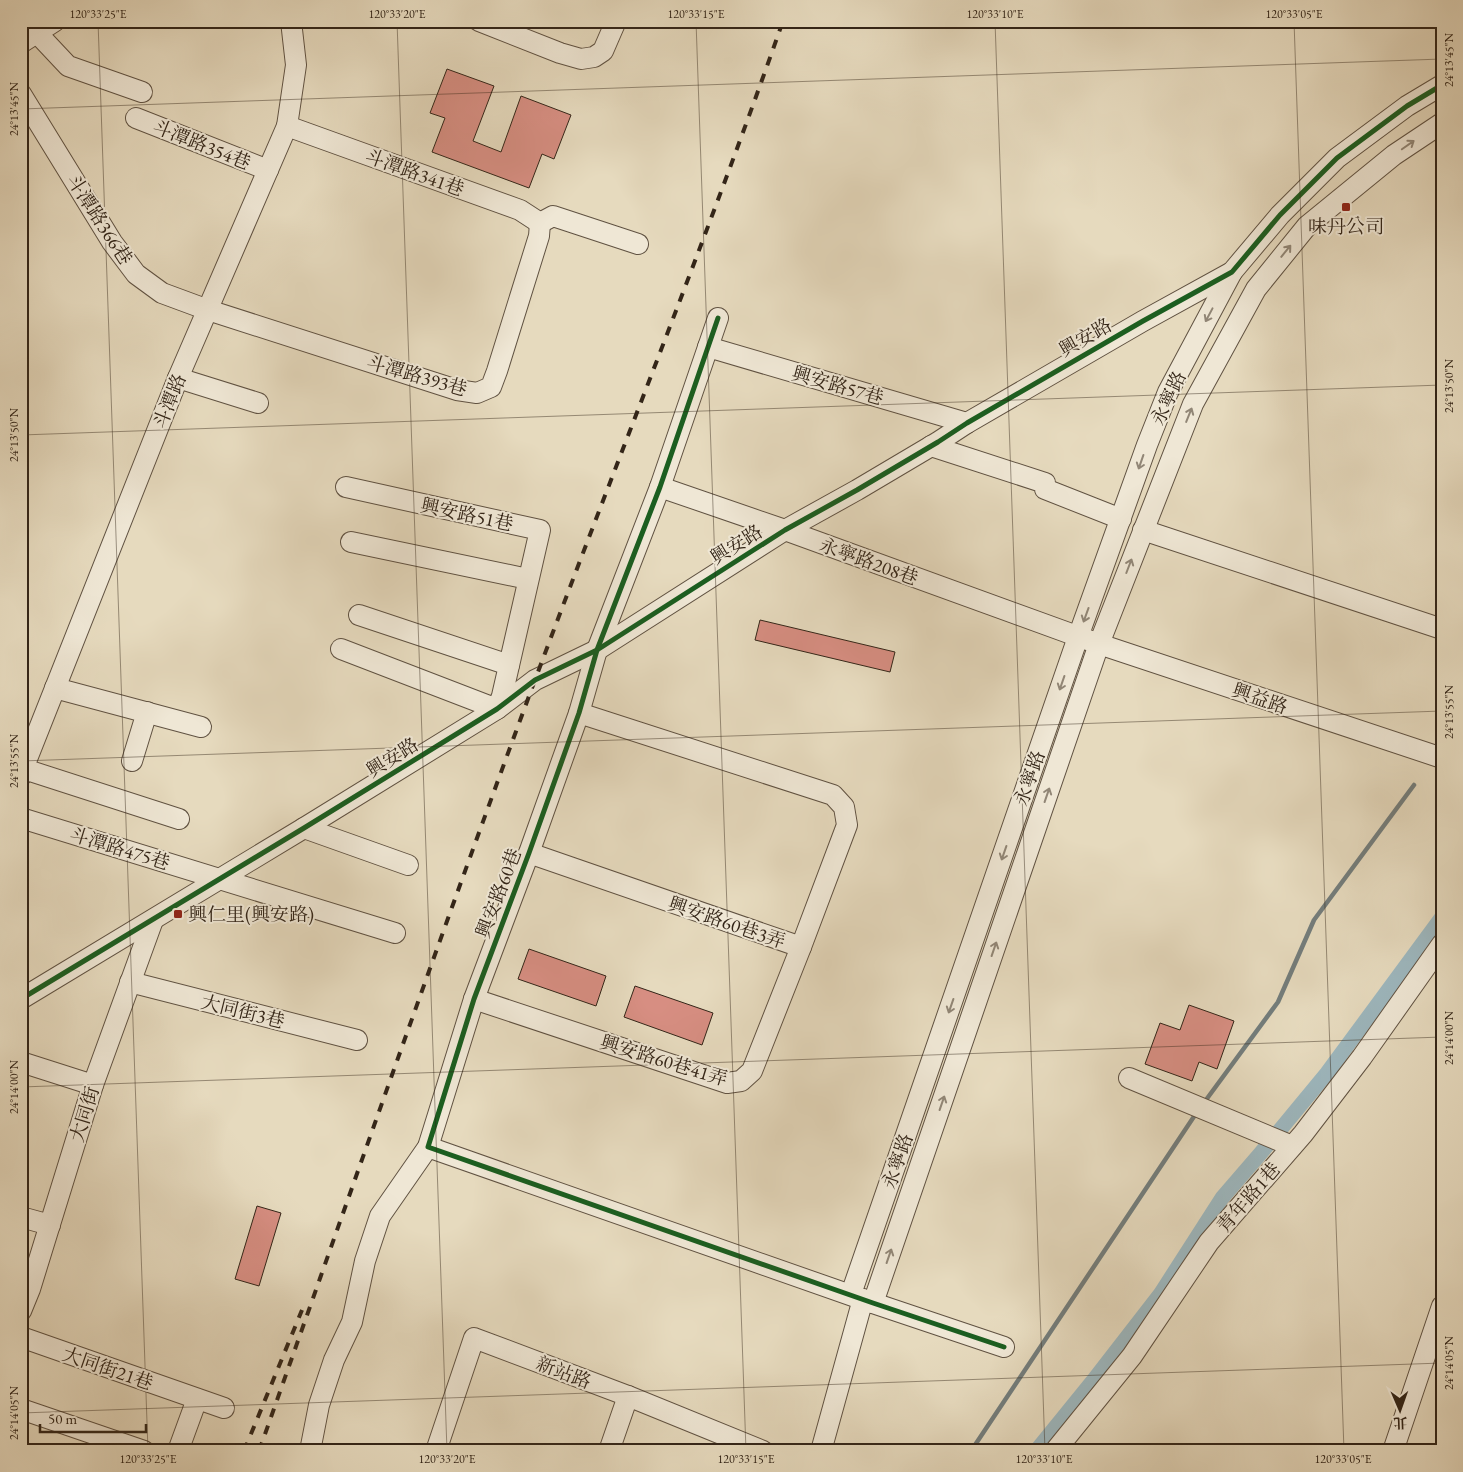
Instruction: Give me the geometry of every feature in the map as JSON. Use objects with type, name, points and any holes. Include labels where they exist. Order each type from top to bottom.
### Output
[{"type":"street","points":[[55,21],[29,38],[68,66],[142,92]]},
{"type":"street","name":"斗潭路","points":[[22,771],[178,378],[287,126],[296,65],[291,21]]},
{"type":"street","points":[[479,21],[560,53],[581,59],[594,57],[603,51],[616,21]]},
{"type":"street","name":"興安路","points":[[21,998],[153,920],[498,709],[535,680],[597,650],[785,530],[857,490],[967,423],[1143,321],[1232,272],[1280,215],[1337,158],[1407,106],[1442,85]]},
{"type":"street","name":"斗潭路366巷","points":[[21,94],[112,242],[136,274],[162,293],[208,310]]},
{"type":"street","name":"斗潭路354巷","points":[[136,118],[268,170]]},
{"type":"street","points":[[1232,272],[1256,289],[1307,226],[1394,154],[1442,123]]},
{"type":"street","name":"斗潭路341巷","points":[[287,126],[520,210],[540,223]]},
{"type":"street","points":[[540,223],[553,216],[638,244]]},
{"type":"street","name":"斗潭路393巷","points":[[208,310],[457,390],[477,393],[491,387],[498,371],[540,236],[540,223]]},
{"type":"street","name":"永寧路","points":[[862,1299],[1078,637],[1147,444],[1168,392],[1232,272]]},
{"type":"street","name":"永寧路","points":[[862,1299],[1099,644],[1143,530],[1193,404],[1256,289]]},
{"type":"street","name":"興安路60巷","points":[[310,1451],[319,1404],[334,1360],[352,1322],[365,1261],[380,1216],[428,1147],[474,999],[529,853],[579,713],[597,650],[660,487],[718,318]]},
{"type":"street","name":"興安路57巷","points":[[708,347],[967,423]]},
{"type":"street","points":[[178,378],[258,403]]},
{"type":"street","points":[[931,446],[1045,483],[1045,489],[1121,519]]},
{"type":"street","name":"興安路51巷","points":[[346,487],[540,530],[498,709]]},
{"type":"street","name":"永寧路208巷","points":[[660,487],[785,530],[1078,637]]},
{"type":"street","points":[[1143,530],[1442,628]]},
{"type":"street","points":[[351,542],[528,579]]},
{"type":"street","points":[[359,615],[509,665]]},
{"type":"street","name":"興益路","points":[[1078,637],[1442,758]]},
{"type":"street","points":[[341,649],[498,709]]},
{"type":"street","points":[[55,688],[201,727]]},
{"type":"street","points":[[132,761],[146,712]]},
{"type":"street","name":"興安路60巷3弄","points":[[529,853],[801,947],[847,825],[844,807],[833,795],[579,713]]},
{"type":"street","points":[[22,771],[179,819]]},
{"type":"street","name":"斗潭路475巷","points":[[21,818],[395,933]]},
{"type":"street","points":[[304,828],[408,865]]},
{"type":"street","name":"大同街","points":[[21,1311],[30,1289],[93,1086],[153,920]]},
{"type":"street","name":"青年路1巷","points":[[1056,1451],[1132,1356],[1209,1242],[1292,1146],[1362,1057],[1442,944]]},
{"type":"street","name":"興安路60巷41弄","points":[[474,999],[727,1083],[740,1081],[752,1071],[801,947]]},
{"type":"street","name":"大同街3巷","points":[[130,982],[357,1040]]},
{"type":"street","points":[[21,1062],[93,1086]]},
{"type":"street","points":[[1129,1078],[1292,1146]]},
{"type":"street","points":[[428,1147],[1004,1347]]},
{"type":"street","points":[[21,1217],[50,1225]]},
{"type":"street","points":[[820,1451],[862,1299]]},
{"type":"street","points":[[1394,1451],[1442,1306]]},
{"type":"street","name":"大同街21巷","points":[[21,1337],[224,1408]]},
{"type":"street","name":"新站路","points":[[436,1451],[474,1338],[628,1396],[763,1451]]},
{"type":"street","points":[[609,1451],[628,1396]]},
{"type":"street","points":[[178,1451],[197,1399]]},
{"type":"street","points":[[21,1408],[144,1451]]},
{"type":"building","points":[[447,69],[494,86],[473,141],[501,152],[521,96],[571,115],[554,159],[542,154],[529,188],[432,152],[445,118],[430,113]]},
{"type":"building","points":[[760,620],[895,652],[890,672],[755,640]]},
{"type":"building","points":[[529,949],[606,976],[596,1006],[518,979]]},
{"type":"building","points":[[635,986],[713,1013],[702,1045],[624,1017]]},
{"type":"building","points":[[1189,1005],[1234,1021],[1217,1069],[1199,1062],[1192,1081],[1145,1064],[1160,1023],[1180,1030]]},
{"type":"building","points":[[257,1206],[281,1213],[259,1286],[235,1279]]},
{"type":"waterway","points":[[1203,1104],[1278,1002],[1314,920],[1414,785]]},
{"type":"waterway","points":[[1036,1451],[1161,1293],[1222,1198],[1327,1073],[1442,917]]},
{"type":"waterway","points":[[971,1451],[1197,1112]]},
{"type":"railway","points":[[259,1451],[500,776],[723,187],[783,21]]},
{"type":"railway","points":[[244,1451],[302,1310]]},
{"type":"cycle path","points":[[21,999],[497,709],[535,680],[597,650],[785,530],[857,490],[967,423],[1143,321],[1232,272],[1280,215],[1337,158],[1407,106],[1442,85]]},
{"type":"cycle path","points":[[718,318],[660,487],[597,650],[579,713],[529,853],[474,999],[428,1147],[1004,1347]]},
{"type":"place","name":"味丹公司","points":[[1346,207]]},
{"type":"place","name":"興仁里(興安路)","points":[[178,914]]}]
